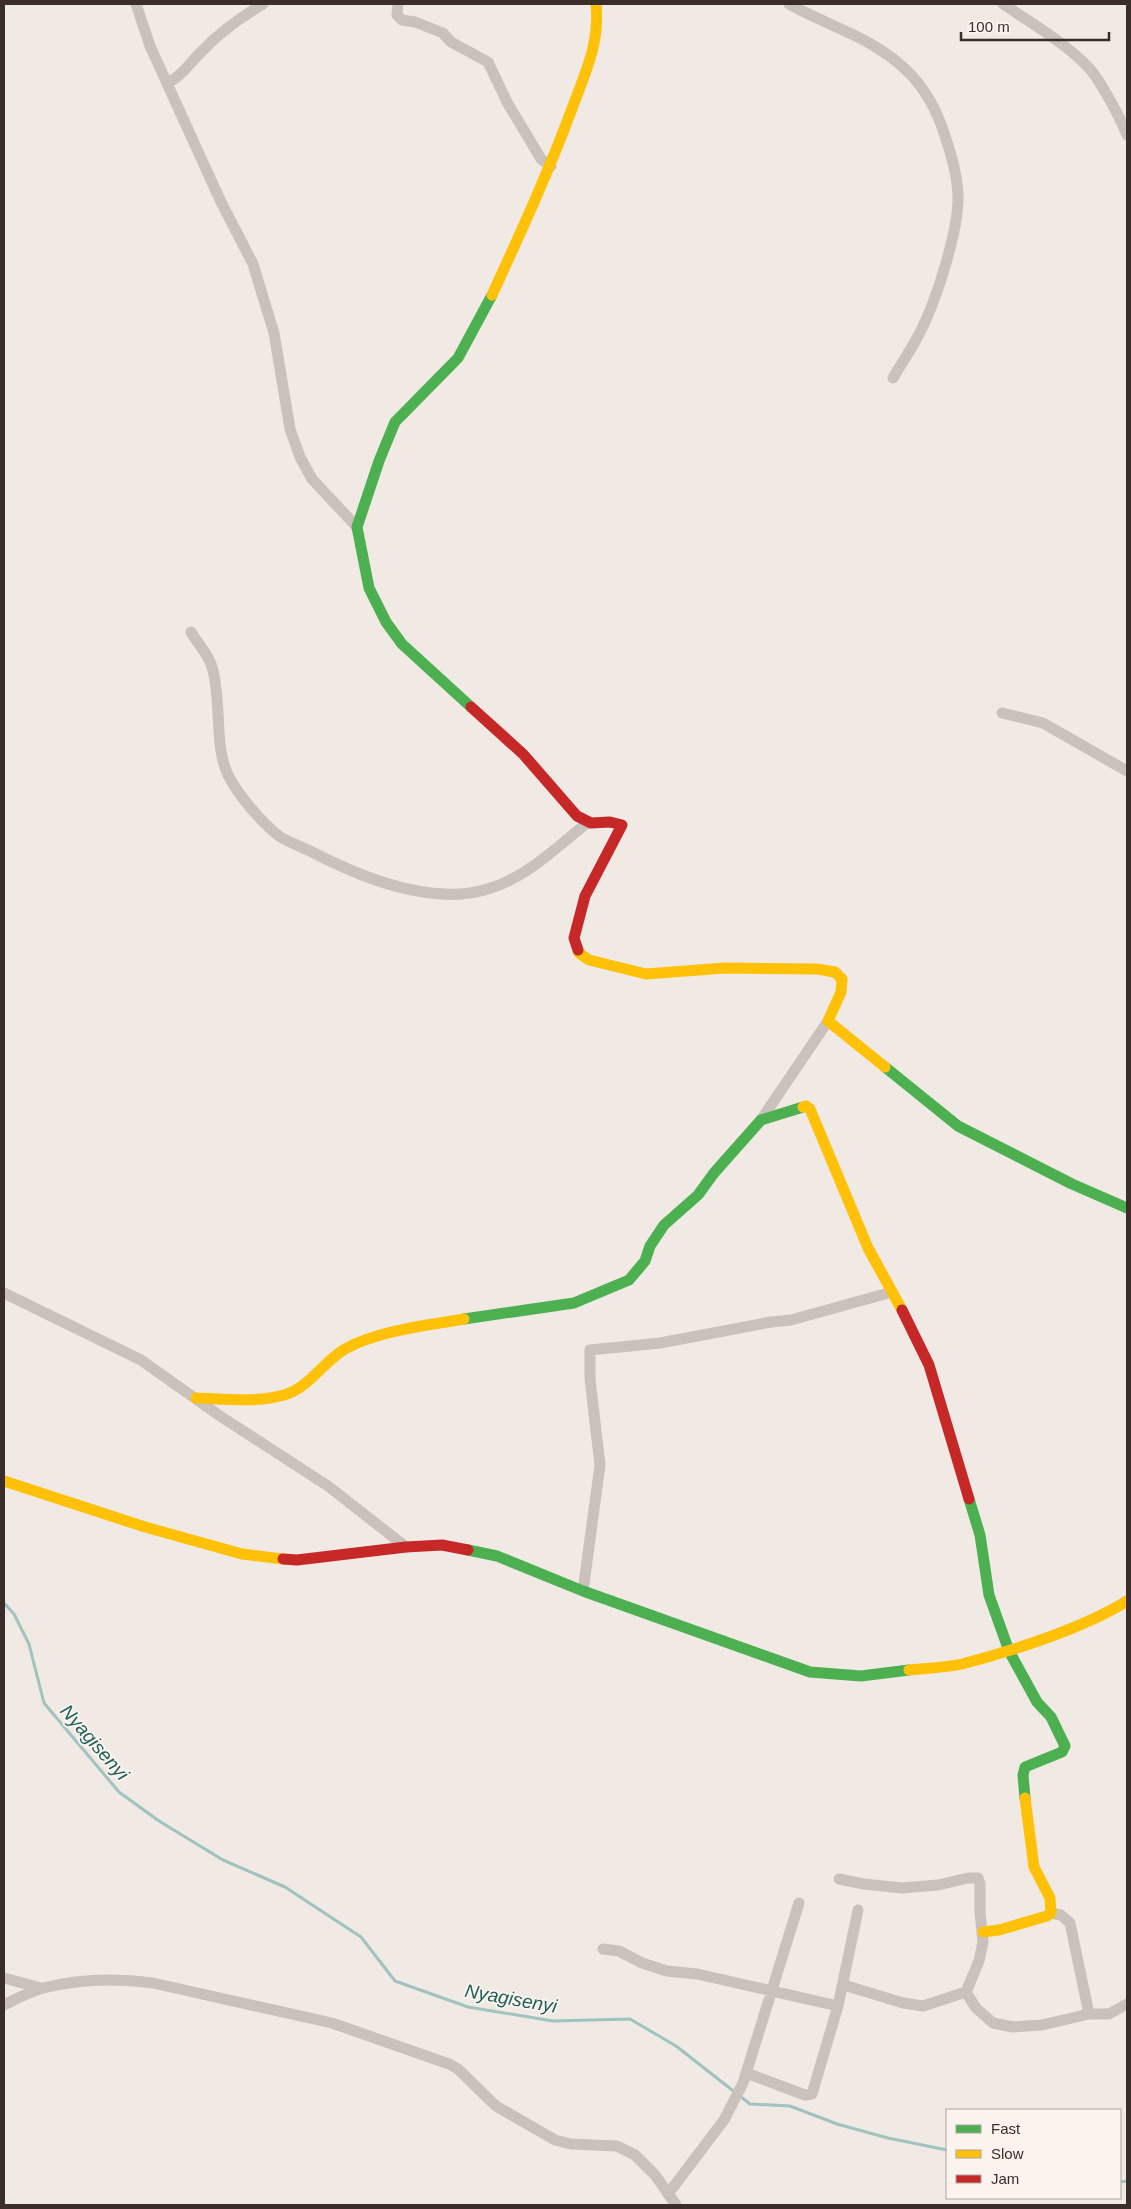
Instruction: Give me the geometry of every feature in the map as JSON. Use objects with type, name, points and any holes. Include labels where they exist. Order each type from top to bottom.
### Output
[{"type":"street","points":[[136,4],[150,46],[221,202],[253,264],[274,333],[290,429],[300,457],[312,479],[356,528],[369,588],[386,622],[402,644],[523,754],[577,816],[588,824]]},
{"type":"street","points":[[167,83],[174,80],[202,50],[241,17],[263,4]]},
{"type":"street","points":[[398,4],[397,15],[402,20],[416,22],[443,33],[451,42],[488,62],[508,104],[541,159],[551,166]]},
{"type":"street","points":[[356,528],[379,461],[395,422],[458,358],[489,302],[551,166],[594,48],[598,23],[596,4]]},
{"type":"street","points":[[789,4],[810,16],[842,28],[870,42],[904,68],[926,93],[942,123],[953,160],[958,198],[951,243],[936,293],[919,334],[893,378]]},
{"type":"street","points":[[1003,4],[1054,37],[1090,70],[1123,123],[1127,135]]},
{"type":"street","points":[[191,632],[212,666],[218,704],[220,741],[228,775],[254,812],[279,836],[366,878],[423,892],[454,895],[489,889],[515,878],[588,824],[616,822],[622,825],[585,896],[574,938],[579,953],[589,960],[646,974],[726,968],[817,969],[835,972],[842,979],[841,992],[828,1021],[761,1120],[714,1173],[698,1195],[664,1225],[650,1246],[645,1261],[629,1280],[564,1305],[398,1331],[352,1346],[340,1352],[294,1390],[274,1396],[196,1398]]},
{"type":"street","points":[[1002,713],[1042,723],[1127,771]]},
{"type":"street","points":[[828,1021],[958,1126],[1072,1184],[1127,1208]]},
{"type":"street","points":[[761,1120],[806,1106],[810,1108],[868,1248],[929,1365],[980,1535],[990,1595],[1009,1651],[1037,1702],[1051,1717],[1064,1746],[1062,1752],[1025,1768],[1023,1774],[1028,1837],[1035,1869],[1050,1897],[1051,1912]]},
{"type":"street","points":[[4,1292],[141,1360],[220,1416],[328,1486],[406,1547]]},
{"type":"street","points":[[583,1591],[600,1465],[590,1379],[590,1350],[660,1343],[791,1320],[892,1292]]},
{"type":"street","points":[[4,1482],[145,1527],[242,1554],[297,1560],[406,1547],[442,1545],[497,1556],[583,1591],[810,1672],[861,1676],[961,1664],[1009,1651],[1067,1629],[1114,1609],[1127,1600]]},
{"type":"street","points":[[839,1879],[902,1888],[938,1885],[968,1878],[978,1878],[983,1932],[979,1961],[966,1992],[923,2006],[903,2003],[844,1985]]},
{"type":"street","points":[[668,2194],[724,2120],[733,2105],[746,2073],[799,1903]]},
{"type":"street","points":[[746,2073],[805,2095],[812,2094],[844,1985],[858,1910]]},
{"type":"street","points":[[983,1932],[1047,1916],[1051,1912]]},
{"type":"street","points":[[1051,1912],[1061,1915],[1070,1923],[1089,2014]]},
{"type":"street","points":[[603,1949],[619,1951],[642,1963],[667,1971],[696,1974],[838,2006]]},
{"type":"street","points":[[4,1978],[41,1988]]},
{"type":"street","points":[[4,2005],[41,1988],[91,1980],[130,1980],[153,1983],[332,2023],[458,2068],[496,2106],[555,2140],[571,2144],[616,2146],[635,2155],[655,2174],[676,2205]]},
{"type":"street","points":[[966,1992],[976,2008],[993,2023],[1002,2026],[1042,2025],[1089,2014],[1109,2014],[1127,2004]]},
{"type":"waterway","name":"Nyagisenyi","points":[[4,1603],[14,1614],[29,1644],[44,1703],[119,1792],[159,1821],[223,1860],[285,1887],[361,1937],[395,1981],[468,2007],[553,2021],[630,2019],[676,2046],[750,2104],[790,2106],[837,2124],[888,2138],[946,2150]]},
{"type":"waterway","name":"Nyagisenyi","points":[[1121,2182],[1127,2181]]},
{"type":"traffic: fast","points":[[471,707],[402,644],[386,622],[369,588],[357,527],[379,461],[395,422],[458,358],[492,295]]},
{"type":"traffic: fast","points":[[885,1067],[958,1126],[1072,1184],[1127,1208]]},
{"type":"traffic: fast","points":[[464,1319],[574,1303],[629,1280],[645,1261],[650,1246],[664,1225],[698,1195],[714,1173],[761,1120],[803,1107]]},
{"type":"traffic: fast","points":[[969,1499],[980,1535],[989,1595],[1009,1651],[1037,1702],[1051,1717],[1065,1746],[1062,1752],[1025,1767],[1023,1775],[1025,1798]]},
{"type":"traffic: fast","points":[[468,1550],[497,1556],[583,1591],[810,1672],[861,1676],[909,1670]]},
{"type":"traffic: slow","points":[[492,295],[544,178],[587,68],[596,31],[596,4]]},
{"type":"traffic: slow","points":[[578,950],[579,953],[589,960],[646,974],[725,968],[817,969],[835,972],[842,979],[841,992],[828,1021],[885,1067]]},
{"type":"traffic: slow","points":[[803,1107],[806,1106],[810,1109],[868,1248],[902,1310]]},
{"type":"traffic: slow","points":[[196,1398],[251,1400],[284,1395],[309,1380],[337,1354],[358,1343],[387,1333],[464,1319]]},
{"type":"traffic: slow","points":[[4,1481],[145,1527],[242,1554],[283,1559]]},
{"type":"traffic: slow","points":[[909,1670],[956,1665],[982,1659],[1047,1638],[1110,1611],[1127,1601]]},
{"type":"traffic: slow","points":[[983,1932],[999,1930],[1047,1916],[1051,1913],[1050,1898],[1034,1867],[1025,1798]]},
{"type":"traffic: jam","points":[[471,707],[523,754],[577,816],[591,823],[610,822],[622,825],[585,896],[574,938],[578,950]]},
{"type":"traffic: jam","points":[[902,1310],[929,1365],[969,1499]]},
{"type":"traffic: jam","points":[[283,1559],[297,1560],[406,1547],[442,1545],[468,1550]]}]
